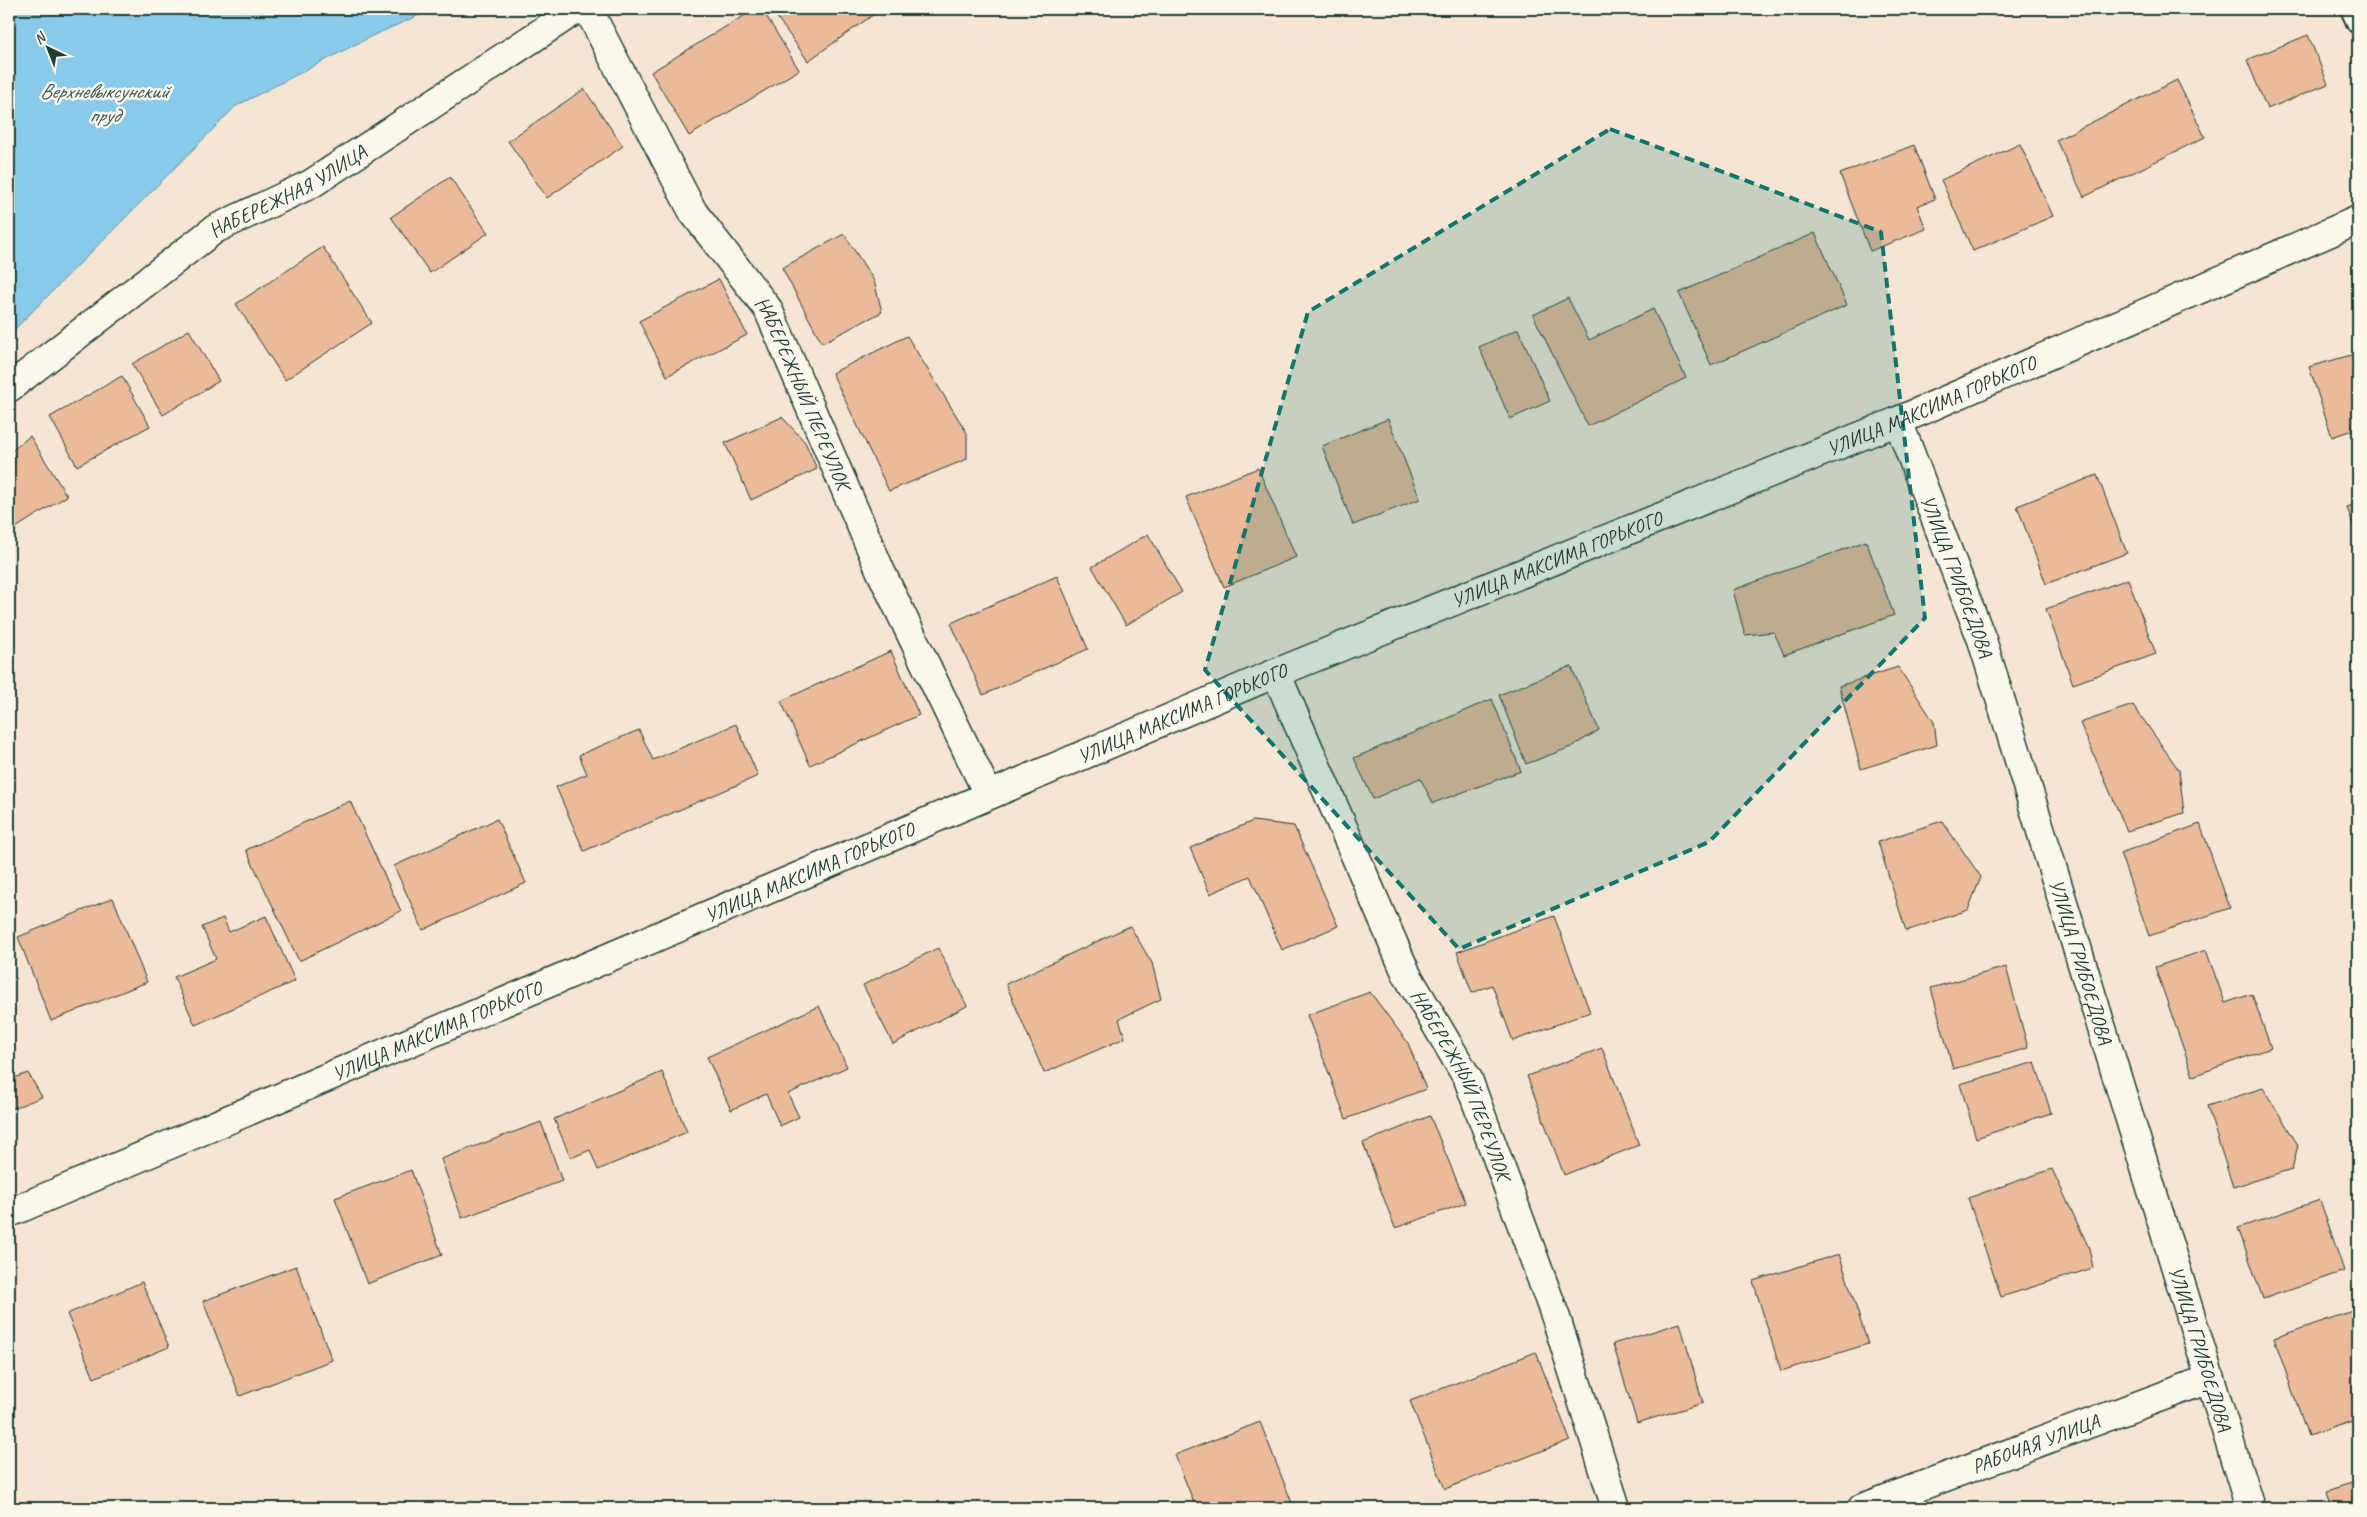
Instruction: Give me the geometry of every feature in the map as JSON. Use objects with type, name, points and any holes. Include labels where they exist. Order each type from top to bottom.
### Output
[{"type":"street","name":"НАБЕРЕЖНАЯ УЛИЦА","points":[[9,388],[215,229],[311,184],[577,9]]},
{"type":"street","name":"НАБЕРЕЖНЫЙ ПЕРЕУЛОК","points":[[588,9],[693,212],[768,309],[881,572],[988,794]]},
{"type":"street","name":"УЛИЦА МАКСИМА ГОРЬКОГО","points":[[9,1212],[1276,673],[1898,421],[2358,220]]},
{"type":"street","name":"УЛИЦА ГРИБОЕДОВА","points":[[1898,421],[1982,640],[2250,1508]]},
{"type":"street","name":"НАБЕРЕЖНЫЙ ПЕРЕУЛОК","points":[[1276,673],[1407,975],[1468,1079],[1556,1318],[1616,1508]]},
{"type":"street","name":"РАБОЧАЯ УЛИЦА","points":[[1862,1508],[2209,1379]]},
{"type":"lane","points":[[2352,9],[2358,22]]},
{"type":"highlighted area","points":[[1610,129],[1881,232],[1925,618],[1709,842],[1459,949],[1205,670],[1308,312]]},
{"type":"water","name":"Верхневыксунский пруд","points":[[9,9],[433,9],[372,36],[236,106],[9,335]]},
{"type":"building","points":[[755,9],[762,9],[799,70],[689,136],[651,72]]},
{"type":"building","points":[[771,9],[879,9],[880,10],[808,61]]},
{"type":"building","points":[[2308,35],[2328,84],[2267,109],[2247,60]]},
{"type":"building","points":[[2177,80],[2205,137],[2084,197],[2056,140]]},
{"type":"building","points":[[584,89],[623,146],[547,198],[508,141]]},
{"type":"building","points":[[2020,144],[2053,216],[1973,251],[1941,180]]},
{"type":"building","points":[[1914,145],[1935,199],[1917,206],[1926,229],[1870,251],[1840,174]]},
{"type":"building","points":[[450,177],[488,233],[430,273],[391,217]]},
{"type":"building","points":[[1815,233],[1847,305],[1711,365],[1679,293]]},
{"type":"building","points":[[844,234],[874,281],[882,312],[822,343],[782,268]]},
{"type":"building","points":[[323,247],[372,323],[285,380],[236,304]]},
{"type":"building","points":[[719,279],[747,335],[667,376],[639,321]]},
{"type":"building","points":[[1568,298],[1589,340],[1653,309],[1686,378],[1588,426],[1533,315]]},
{"type":"building","points":[[1518,329],[1550,401],[1510,419],[1479,347]]},
{"type":"building","points":[[189,330],[219,381],[163,415],[132,364]]},
{"type":"building","points":[[907,336],[967,433],[967,459],[889,491],[832,373]]},
{"type":"building","points":[[2358,353],[2358,428],[2332,437],[2309,367]]},
{"type":"building","points":[[122,376],[150,426],[77,466],[50,417]]},
{"type":"building","points":[[782,417],[805,442],[817,469],[751,500],[725,443]]},
{"type":"building","points":[[1388,419],[1420,499],[1353,525],[1322,446]]},
{"type":"building","points":[[30,436],[67,496],[9,532],[9,453]]},
{"type":"building","points":[[1258,468],[1296,557],[1224,587],[1186,497]]},
{"type":"building","points":[[2097,475],[2127,553],[2046,584],[2017,506]]},
{"type":"building","points":[[2358,503],[2358,540],[2347,507]]},
{"type":"building","points":[[1148,534],[1182,592],[1126,625],[1092,567]]},
{"type":"building","points":[[1866,541],[1894,615],[1784,655],[1774,632],[1745,635],[1733,590]]},
{"type":"building","points":[[1057,576],[1088,649],[983,695],[951,623]]},
{"type":"building","points":[[2128,579],[2156,654],[2073,684],[2046,609]]},
{"type":"building","points":[[891,651],[919,715],[810,765],[781,701]]},
{"type":"building","points":[[1571,666],[1599,730],[1571,747],[1526,764],[1499,695]]},
{"type":"building","points":[[1898,667],[1934,722],[1937,745],[1861,769],[1839,686]]},
{"type":"building","points":[[1492,699],[1521,771],[1433,803],[1420,778],[1373,799],[1354,758]]},
{"type":"building","points":[[2133,705],[2179,770],[2184,813],[2127,831],[2080,723]]},
{"type":"building","points":[[736,724],[758,776],[584,851],[556,787],[587,774],[579,755],[639,730],[653,760]]},
{"type":"building","points":[[350,801],[401,911],[299,961],[246,850]]},
{"type":"building","points":[[497,819],[526,883],[423,930],[394,866]]},
{"type":"building","points":[[1253,821],[1294,826],[1338,926],[1282,950],[1250,876],[1210,894],[1190,848]]},
{"type":"building","points":[[1942,821],[1981,877],[1968,910],[1906,931],[1878,842]]},
{"type":"building","points":[[2200,824],[2230,908],[2149,936],[2120,853]]},
{"type":"building","points":[[113,898],[147,982],[51,1021],[18,937]]},
{"type":"building","points":[[266,916],[295,981],[195,1025],[174,977],[216,959],[202,927],[223,918],[229,932]]},
{"type":"building","points":[[1554,916],[1590,1012],[1513,1041],[1492,985],[1472,993],[1457,952]]},
{"type":"building","points":[[1130,926],[1152,963],[1161,999],[1119,1019],[1125,1038],[1044,1073],[1006,984]]},
{"type":"building","points":[[938,948],[967,1006],[893,1044],[863,985]]},
{"type":"building","points":[[2206,950],[2225,1003],[2252,994],[2271,1048],[2193,1076],[2155,967]]},
{"type":"building","points":[[2006,967],[2028,1048],[1953,1069],[1931,988]]},
{"type":"building","points":[[1370,992],[1408,1043],[1426,1089],[1346,1119],[1307,1015]]},
{"type":"building","points":[[819,1006],[847,1067],[788,1094],[799,1117],[780,1126],[766,1094],[731,1110],[707,1057]]},
{"type":"building","points":[[1602,1048],[1639,1145],[1564,1175],[1527,1076]]},
{"type":"building","points":[[2035,1062],[2051,1113],[1976,1138],[1960,1084]]},
{"type":"building","points":[[662,1072],[687,1132],[598,1170],[590,1150],[571,1158],[554,1119]]},
{"type":"building","points":[[28,1073],[42,1097],[9,1110],[9,1080]]},
{"type":"building","points":[[2263,1088],[2298,1145],[2292,1169],[2233,1187],[2207,1106]]},
{"type":"building","points":[[1430,1116],[1466,1203],[1395,1228],[1363,1143]]},
{"type":"building","points":[[541,1122],[562,1181],[462,1218],[441,1159]]},
{"type":"building","points":[[2052,1169],[2089,1248],[2093,1268],[2001,1297],[1968,1198]]},
{"type":"building","points":[[411,1170],[442,1255],[367,1284],[335,1198]]},
{"type":"building","points":[[2320,1200],[2344,1271],[2263,1299],[2238,1228]]},
{"type":"building","points":[[1839,1254],[1868,1344],[1781,1371],[1753,1281]]},
{"type":"building","points":[[296,1266],[332,1360],[240,1396],[203,1301]]},
{"type":"building","points":[[142,1282],[169,1347],[94,1378],[67,1314]]},
{"type":"building","points":[[2358,1309],[2358,1419],[2308,1436],[2274,1338]]},
{"type":"building","points":[[1680,1323],[1703,1403],[1637,1423],[1613,1344]]},
{"type":"building","points":[[1536,1352],[1570,1440],[1445,1489],[1410,1401]]},
{"type":"building","points":[[1260,1422],[1294,1508],[1196,1508],[1175,1455]]},
{"type":"building","points":[[2358,1482],[2358,1508],[2331,1508],[2326,1492]]}]
